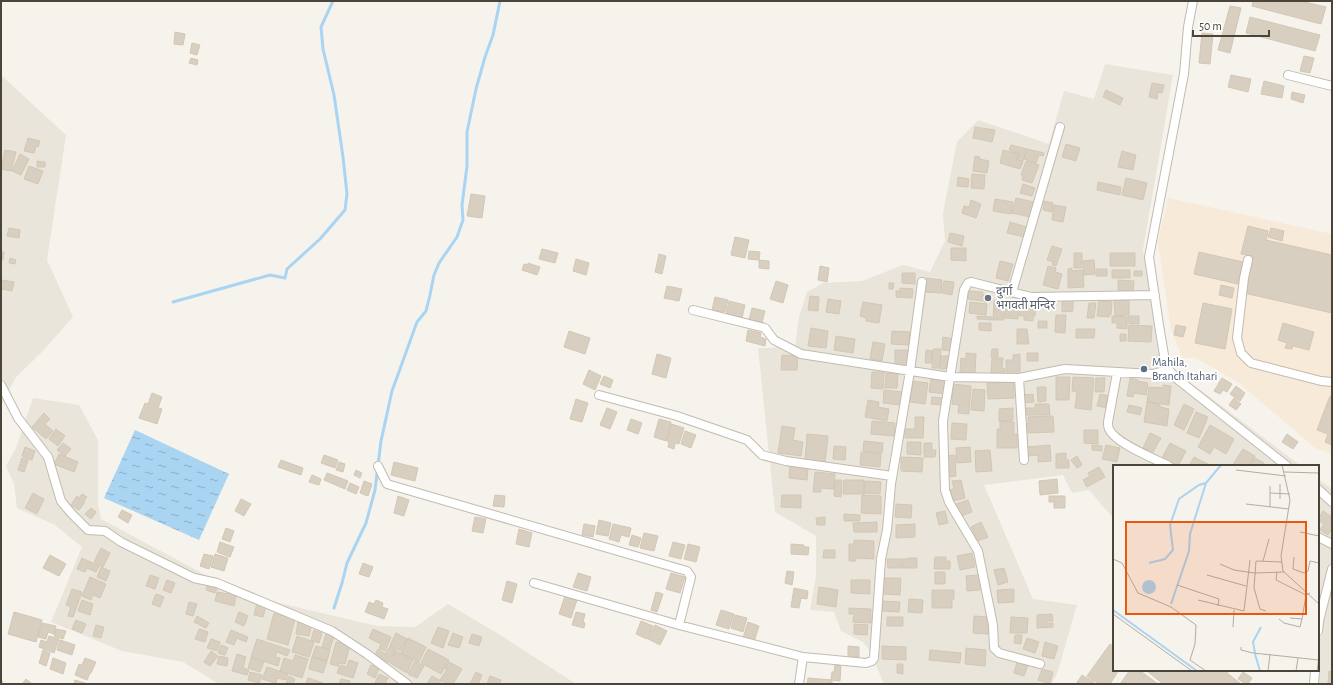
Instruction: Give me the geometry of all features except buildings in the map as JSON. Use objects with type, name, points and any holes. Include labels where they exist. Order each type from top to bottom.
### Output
[{"type":"street","points":[[1192,1],[1184,74],[1150,257],[1154,294],[1166,361],[1169,370],[1176,378],[1286,465]]},
{"type":"street","points":[[1288,75],[1332,86]]},
{"type":"street","points":[[1012,292],[1060,127]]},
{"type":"street","points":[[1248,260],[1244,278],[1237,338],[1241,353],[1251,363],[1321,381],[1332,382]]},
{"type":"street","points":[[534,583],[679,625],[803,657],[866,663],[872,661],[874,658],[881,559],[887,530],[892,476],[910,371],[922,282]]},
{"type":"street","points":[[1040,664],[999,652],[994,648],[993,625],[978,551],[949,502],[945,490],[943,421],[964,290],[971,282],[1032,296],[1154,294]]},
{"type":"street","points":[[693,310],[765,328],[774,340],[801,354],[950,377],[1019,378],[1065,369],[1153,374],[1169,370]]},
{"type":"street","points":[[1117,373],[1108,422],[1109,429],[1114,435],[1135,450],[1166,465]]},
{"type":"street","points":[[1019,378],[1024,460]]},
{"type":"street","points":[[1,385],[18,418],[48,457],[61,501],[88,530],[105,531],[121,542],[194,578],[217,583],[332,631],[367,654],[407,684]]},
{"type":"street","points":[[599,396],[677,416],[747,440],[762,455],[786,461],[892,476]]},
{"type":"street","points":[[378,466],[387,484],[687,571],[690,577],[679,625]]},
{"type":"street","points":[[1319,490],[1332,502]]},
{"type":"street","points":[[1319,538],[1332,544]]},
{"type":"street","points":[[1319,621],[1332,570]]},
{"type":"street","points":[[799,684],[803,657]]},
{"type":"street","points":[[1314,684],[1315,671]]},
{"type":"shaded area","points":[[1105,64],[1173,75],[1143,250],[1160,346],[1165,365],[1300,465],[1113,465],[1113,518],[1089,490],[1072,493],[1063,475],[984,485],[1033,599],[1077,605],[1057,674],[1051,684],[884,684],[870,651],[863,642],[841,631],[834,612],[810,610],[816,576],[816,536],[775,512],[758,348],[795,347],[799,317],[807,292],[823,283],[862,281],[903,265],[930,272],[945,241],[943,213],[957,142],[978,120],[1049,144],[1064,91],[1094,99]]},
{"type":"shaded area","points":[[1,75],[66,135],[47,260],[73,317],[42,352],[16,377],[1,405]]},
{"type":"shaded area","points":[[1168,198],[1332,234],[1332,454],[1315,448],[1239,383],[1194,357],[1183,359],[1171,330],[1158,241]]},
{"type":"shaded area","points":[[33,398],[79,405],[98,440],[98,504],[101,519],[226,586],[262,599],[377,626],[415,627],[448,604],[502,636],[576,684],[219,684],[183,662],[122,651],[51,622],[82,547],[55,525],[17,508],[14,484],[6,466],[16,448]]},
{"type":"shaded area","points":[[1319,480],[1332,489],[1332,684],[1313,684],[1310,671],[1319,671]]},
{"type":"water","points":[[135,430],[229,474],[199,540],[104,498]]},
{"type":"waterway","points":[[173,302],[270,275],[285,278],[287,269],[320,239],[345,210],[347,194],[343,157],[334,95],[323,49],[321,27],[333,1]]},
{"type":"waterway","points":[[334,608],[347,563],[366,523],[375,490],[381,441],[392,391],[417,322],[426,311],[434,275],[439,263],[457,237],[463,220],[462,205],[467,166],[467,132],[476,89],[493,35],[500,1]]},
{"type":"place","name":"दुर्गा भगवती मन्दिर","points":[[988,298]]},
{"type":"place","name":"Mahila, Branch Itahari","points":[[1144,369]]}]
